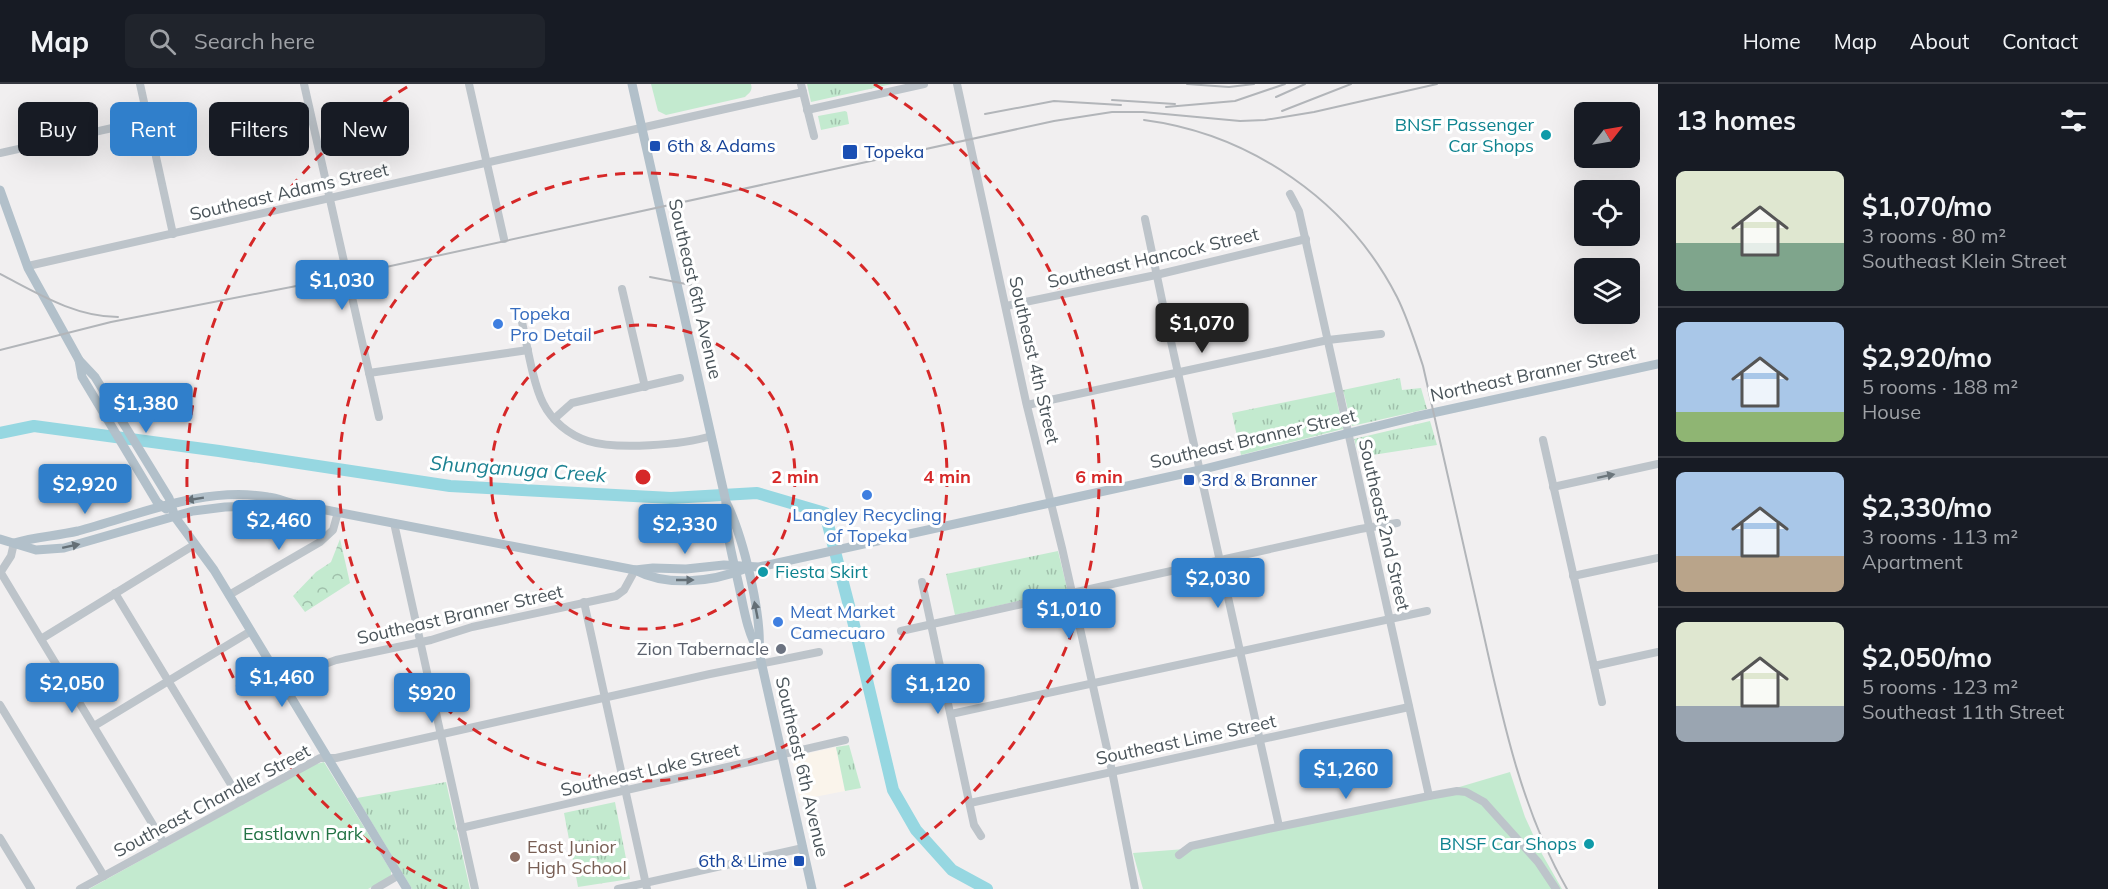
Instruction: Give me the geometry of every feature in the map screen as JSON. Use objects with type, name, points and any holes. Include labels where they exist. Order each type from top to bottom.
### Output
[{"type":"main road","name":"Southeast 6th Avenue","points":[[632,84],[726,502],[737,525],[747,568],[760,638],[759,652],[812,889]]},
{"type":"main road","points":[[0,190],[28,266],[79,360],[96,377],[157,479],[167,506],[214,570],[407,889]]},
{"type":"main road","points":[[79,360],[82,377],[157,502],[167,506]]},
{"type":"main road","name":"Northeast Branner Street","points":[[1414,417],[1653,365]]},
{"type":"main road","name":"Southeast Branner Street","points":[[634,570],[687,569],[724,565],[735,569],[759,567],[1200,470],[1414,417]]},
{"type":"main road","points":[[14,543],[70,533],[188,500],[234,495],[268,497],[634,570]]},
{"type":"main road","name":"Southeast 6th Avenue","points":[[726,502],[725,525],[752,641],[759,652]]},
{"type":"main road","points":[[0,539],[36,550],[64,548],[192,511],[295,504]]},
{"type":"street","points":[[140,84],[144,102]]},
{"type":"street","points":[[306,84],[379,417]]},
{"type":"street","points":[[469,84],[504,239]]},
{"type":"street","points":[[807,110],[924,84]]},
{"type":"street","name":"Southeast 4th Street","points":[[957,84],[1027,405],[1112,771],[1135,889]]},
{"type":"street","points":[[802,88],[814,135]]},
{"type":"street","name":"Southeast Adams Street","points":[[28,266],[330,199],[802,88]]},
{"type":"street","points":[[0,153],[110,128]]},
{"type":"street","points":[[156,156],[172,234]]},
{"type":"street","name":"Southeast 2nd Street","points":[[1290,194],[1299,211],[1306,238],[1429,796]]},
{"type":"street","points":[[1146,219],[1156,275],[1279,826]]},
{"type":"street","name":"Southeast Hancock Street","points":[[1006,306],[1156,275],[1306,238]]},
{"type":"street","points":[[622,289],[645,387]]},
{"type":"street","points":[[520,314],[539,394],[554,419],[577,437],[593,442],[627,445],[676,444],[711,436]]},
{"type":"street","points":[[1027,405],[1328,340],[1381,334]]},
{"type":"street","points":[[369,373],[528,350]]},
{"type":"street","points":[[554,419],[572,403],[680,378]]},
{"type":"street","points":[[1543,440],[1602,702]]},
{"type":"street","points":[[1553,488],[1658,464]]},
{"type":"street","points":[[229,595],[320,542],[333,530],[339,512]]},
{"type":"street","points":[[394,523],[475,889]]},
{"type":"street","points":[[901,631],[1369,527],[1397,523]]},
{"type":"street","points":[[14,543],[11,556],[0,573],[164,843]]},
{"type":"street","points":[[41,639],[194,545]]},
{"type":"street","points":[[1573,576],[1658,558]]},
{"type":"street","name":"Southeast Branner Street","points":[[285,688],[336,660],[420,642],[472,627],[616,596],[624,591],[634,570]]},
{"type":"street","points":[[922,582],[974,825],[981,837]]},
{"type":"street","points":[[116,593],[241,801]]},
{"type":"street","points":[[584,602],[646,886]]},
{"type":"street","points":[[951,714],[1427,611]]},
{"type":"street","points":[[94,726],[251,631]]},
{"type":"street","name":"Southeast Chandler Street","points":[[80,889],[312,761],[336,758],[819,652]]},
{"type":"street","points":[[1594,666],[1658,652]]},
{"type":"street","points":[[0,705],[104,876]]},
{"type":"street","name":"Southeast Lime Street","points":[[970,803],[1409,707]]},
{"type":"street","name":"Southeast Lake Street","points":[[461,828],[845,740]]},
{"type":"street","points":[[1179,855],[1191,846],[1457,791],[1474,794],[1485,802],[1538,862],[1556,889]]},
{"type":"street","points":[[0,838],[31,889]]},
{"type":"street","points":[[618,889],[646,886],[803,848]]},
{"type":"street","points":[[375,889],[399,875]]},
{"type":"shaded area","points":[[836,747],[845,791],[799,800],[792,757]]},
{"type":"green space","points":[[651,84],[751,84],[751,88],[745,97],[666,115],[658,111]]},
{"type":"green space","points":[[807,84],[892,84],[811,102]]},
{"type":"green space","points":[[845,111],[849,124],[821,130],[818,116]]},
{"type":"green space","points":[[1400,378],[1402,390],[1421,388],[1427,409],[1352,426],[1343,390]]},
{"type":"green space","points":[[1335,392],[1343,429],[1241,455],[1232,413]]},
{"type":"green space","points":[[1430,421],[1437,445],[1366,456],[1357,449],[1354,439]]},
{"type":"green space","points":[[340,539],[350,583],[305,612],[293,596],[316,572],[331,562]]},
{"type":"green space","points":[[1058,551],[1067,588],[1065,591],[955,615],[946,574]]},
{"type":"green space","points":[[849,745],[861,788],[845,791],[836,747]]},
{"type":"green space","name":"Eastlawn Park","points":[[324,762],[391,871],[388,878],[368,889],[89,889],[313,765]]},
{"type":"green space","points":[[1510,772],[1525,817],[1562,889],[1143,889],[1133,853],[1185,849],[1429,796]]},
{"type":"green space","points":[[446,782],[470,889],[412,889],[357,798]]},
{"type":"green space","points":[[615,802],[630,879],[578,887],[564,813]]},
{"type":"waterway","name":"Shunganuga Creek","points":[[0,433],[34,426],[450,486],[671,498],[757,493],[825,513],[893,790],[916,830],[952,870],[987,889]]},
{"type":"railway","points":[[1187,84],[1229,87],[1254,84]]},
{"type":"railway","points":[[1166,107],[1235,101],[1285,84]]},
{"type":"railway","points":[[1276,97],[1305,84]]},
{"type":"railway","points":[[1282,111],[1351,84]]},
{"type":"railway","points":[[0,350],[111,322],[322,281],[1054,121],[1112,112],[1143,112],[1240,121],[1265,120],[1314,112],[1437,84]]},
{"type":"railway","points":[[1112,100],[1175,104]]},
{"type":"railway","points":[[985,114],[1054,101],[1121,105]]},
{"type":"railway","points":[[1144,120],[1184,128],[1222,140],[1258,157],[1292,178],[1324,202],[1352,231],[1376,262],[1397,297],[1423,366],[1497,695],[1515,762],[1537,827],[1567,889]]},
{"type":"railway","points":[[0,274],[57,303],[87,313],[118,317]]},
{"type":"railway","points":[[650,277],[691,285]]},
{"type":"place","name":"BNSF Passenger Car Shops","points":[[1546,135]]},
{"type":"place","name":"6th & Adams","points":[[655,146]]},
{"type":"place","name":"Topeka","points":[[850,152]]},
{"type":"place","name":"Topeka Pro Detail","points":[[498,324]]},
{"type":"place","name":"3rd & Branner","points":[[1189,480]]},
{"type":"place","name":"Langley Recycling of Topeka","points":[[867,495]]},
{"type":"place","name":"Fiesta Skirt","points":[[763,572]]},
{"type":"place","name":"Meat Market Camecuaro","points":[[778,622]]},
{"type":"place","name":"Zion Tabernacle","points":[[781,649]]},
{"type":"place","name":"BNSF Car Shops","points":[[1589,844]]},
{"type":"place","name":"East Junior High School","points":[[515,857]]},
{"type":"place","name":"6th & Lime","points":[[799,861]]}]
